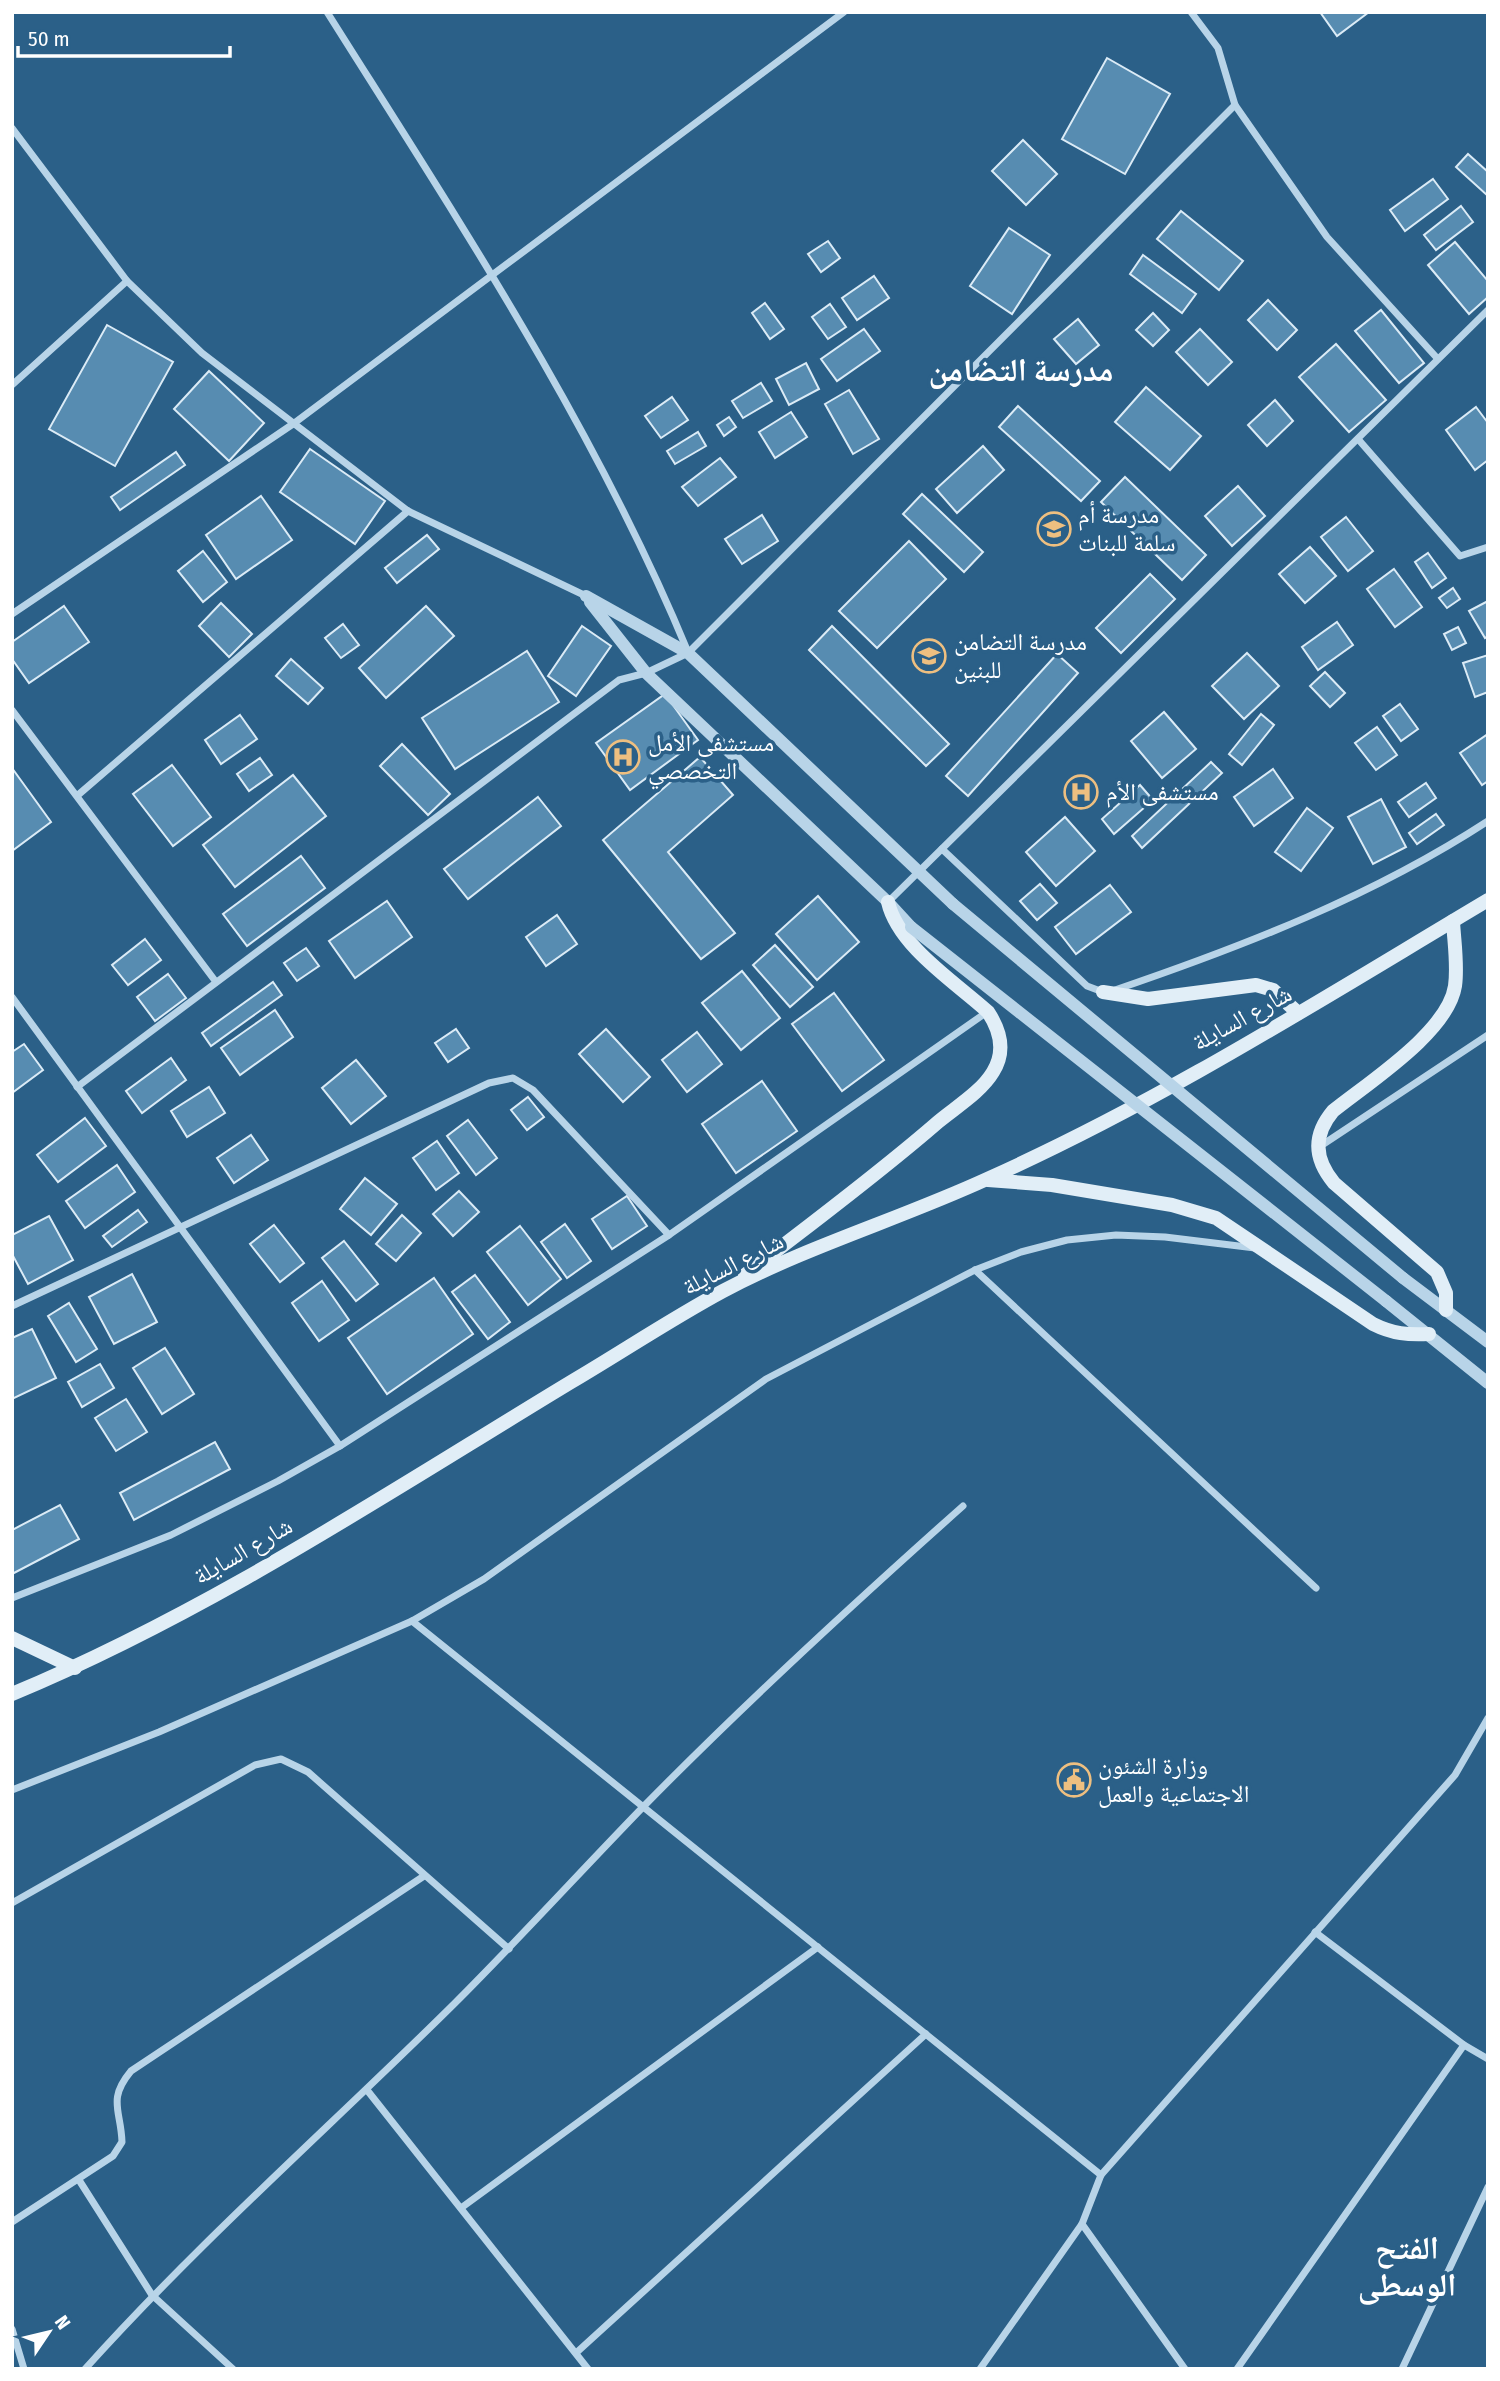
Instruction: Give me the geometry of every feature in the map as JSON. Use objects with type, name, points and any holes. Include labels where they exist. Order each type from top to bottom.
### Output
[{"type":"main road","name":"شارع السايلة","points":[[12,1694],[75,1668],[288,1552],[724,1291],[805,1252],[987,1180],[1097,1125],[1298,1013],[1488,900]]},
{"type":"main road","points":[[724,1291],[914,1143],[984,1084],[1000,1057],[1001,1040],[997,1025],[988,1012],[905,937],[891,916],[888,902]]},
{"type":"main road","points":[[1446,1310],[1446,1293],[1437,1272],[1334,1183],[1325,1171],[1317,1148],[1324,1122],[1334,1111],[1425,1035],[1450,1004],[1455,985],[1453,921]]},
{"type":"main road","points":[[1103,992],[1148,999],[1256,985],[1273,990],[1298,1013]]},
{"type":"main road","points":[[987,1180],[1052,1185],[1199,1212],[1234,1228],[1388,1332],[1406,1335],[1429,1334]]},
{"type":"main road","points":[[12,1638],[75,1668]]},
{"type":"street","points":[[327,12],[491,273],[603,468],[651,563],[688,653]]},
{"type":"street","points":[[12,614],[293,424],[491,273],[844,12]]},
{"type":"street","points":[[1191,12],[1218,48],[1235,105],[1327,237],[1437,358]]},
{"type":"street","points":[[77,1087],[619,680],[646,673],[688,653],[1235,105]]},
{"type":"street","points":[[12,128],[127,281],[202,353],[408,511],[586,596],[688,653],[953,904],[1403,1278],[1488,1342]]},
{"type":"street","points":[[12,386],[127,281]]},
{"type":"street","points":[[888,902],[1488,310]]},
{"type":"street","points":[[1358,439],[1460,556],[1488,547]]},
{"type":"street","points":[[78,795],[408,511]]},
{"type":"street","points":[[586,596],[646,673],[888,902],[911,927],[1488,1383]]},
{"type":"street","points":[[12,710],[216,982]]},
{"type":"street","points":[[942,849],[1087,986],[1103,992],[1210,958],[1303,919],[1394,875],[1488,821]]},
{"type":"street","points":[[12,998],[340,1446]]},
{"type":"street","points":[[12,1598],[171,1535],[340,1446],[669,1235],[988,1012]]},
{"type":"street","points":[[1317,1148],[1488,1035]]},
{"type":"street","points":[[12,1306],[489,1083],[513,1079],[533,1090],[669,1235]]},
{"type":"street","points":[[12,1790],[159,1731],[412,1621],[484,1579],[766,1379],[975,1270],[1021,1252],[1068,1240],[1116,1235],[1165,1237],[1266,1250]]},
{"type":"street","points":[[975,1270],[1316,1588]]},
{"type":"street","points":[[85,2369],[152,2295],[367,2090],[509,1949],[643,1807],[829,1625],[963,1506]]},
{"type":"street","points":[[412,1621],[1101,2175]]},
{"type":"street","points":[[981,2369],[1083,2224],[1101,2175],[1455,1775],[1488,1718]]},
{"type":"street","points":[[12,1903],[256,1765],[281,1759],[308,1772],[509,1949]]},
{"type":"street","points":[[12,2222],[113,2156],[122,2143],[115,2102],[118,2086],[131,2071],[424,1876]]},
{"type":"street","points":[[1315,1932],[1464,2045],[1488,2059]]},
{"type":"street","points":[[461,2208],[818,1947]]},
{"type":"street","points":[[576,2353],[926,2034]]},
{"type":"street","points":[[1237,2369],[1464,2045]]},
{"type":"street","points":[[367,2090],[588,2369]]},
{"type":"street","points":[[79,2180],[152,2295],[233,2369]]},
{"type":"street","points":[[1402,2369],[1488,2187]]},
{"type":"street","points":[[1083,2224],[1185,2369]]},
{"type":"street","points":[[12,2329],[24,2369]]},
{"type":"building","points":[[1320,12],[1369,12],[1337,36]]},
{"type":"building","points":[[1107,58],[1170,94],[1125,174],[1062,139]]},
{"type":"building","points":[[1023,140],[1057,174],[1026,205],[992,171]]},
{"type":"building","points":[[1468,154],[1488,172],[1488,196],[1456,167]]},
{"type":"building","points":[[1433,179],[1448,199],[1405,231],[1390,210]]},
{"type":"building","points":[[1461,206],[1473,222],[1436,250],[1424,235]]},
{"type":"building","points":[[1181,211],[1243,261],[1219,290],[1157,239]]},
{"type":"building","points":[[1009,228],[1050,255],[1012,314],[970,286]]},
{"type":"building","points":[[828,241],[840,258],[821,272],[808,254]]},
{"type":"building","points":[[1455,242],[1488,281],[1488,297],[1469,314],[1428,265]]},
{"type":"building","points":[[1143,255],[1196,294],[1182,313],[1130,274]]},
{"type":"building","points":[[874,276],[889,298],[857,320],[842,298]]},
{"type":"building","points":[[1268,300],[1297,330],[1277,350],[1248,320]]},
{"type":"building","points":[[765,303],[784,329],[770,339],[752,313]]},
{"type":"building","points":[[830,304],[846,327],[828,339],[812,317]]},
{"type":"building","points":[[1381,310],[1424,363],[1399,383],[1355,331]]},
{"type":"building","points":[[1153,313],[1169,330],[1153,346],[1136,330]]},
{"type":"building","points":[[1078,319],[1099,345],[1076,364],[1054,339]]},
{"type":"building","points":[[107,325],[173,362],[115,466],[49,429]]},
{"type":"building","points":[[864,329],[880,351],[837,381],[821,359]]},
{"type":"building","points":[[1200,329],[1232,362],[1208,385],[1176,352]]},
{"type":"building","points":[[1336,344],[1386,400],[1349,432],[1299,377]]},
{"type":"building","points":[[806,363],[819,389],[789,405],[776,379]]},
{"type":"building","points":[[209,371],[264,423],[229,461],[174,409]]},
{"type":"building","points":[[761,383],[772,401],[743,418],[732,401]]},
{"type":"building","points":[[1146,387],[1201,436],[1170,470],[1115,422]]},
{"type":"building","points":[[849,390],[879,439],[853,454],[825,404]]},
{"type":"building","points":[[672,397],[688,420],[661,438],[645,416]]},
{"type":"building","points":[[1275,400],[1293,421],[1267,446],[1248,425]]},
{"type":"building","points":[[1018,406],[1100,481],[1081,501],[999,427]]},
{"type":"building","points":[[1476,407],[1488,423],[1488,460],[1475,470],[1446,430]]},
{"type":"building","points":[[791,412],[807,437],[775,458],[759,432]]},
{"type":"building","points":[[729,417],[736,427],[724,436],[717,425]]},
{"type":"building","points":[[698,432],[706,446],[675,464],[667,451]]},
{"type":"building","points":[[983,446],[1004,470],[957,513],[936,489]]},
{"type":"building","points":[[310,449],[385,501],[355,544],[280,492]]},
{"type":"building","points":[[176,452],[185,465],[120,510],[111,497]]},
{"type":"building","points":[[720,458],[736,477],[698,506],[682,487]]},
{"type":"building","points":[[1125,477],[1206,555],[1182,580],[1101,502]]},
{"type":"building","points":[[1238,486],[1265,516],[1232,546],[1205,516]]},
{"type":"building","points":[[922,494],[983,552],[964,572],[903,514]]},
{"type":"building","points":[[261,496],[292,540],[236,579],[206,535]]},
{"type":"building","points":[[762,515],[778,541],[742,564],[725,539]]},
{"type":"building","points":[[1346,517],[1373,551],[1348,571],[1321,537]]},
{"type":"building","points":[[427,535],[439,549],[397,583],[385,568]]},
{"type":"building","points":[[909,541],[946,579],[877,648],[839,611]]},
{"type":"building","points":[[1310,547],[1336,576],[1305,603],[1279,574]]},
{"type":"building","points":[[203,551],[227,582],[203,602],[178,571]]},
{"type":"building","points":[[1428,553],[1446,578],[1432,588],[1415,562]]},
{"type":"building","points":[[1394,569],[1422,607],[1395,627],[1367,589]]},
{"type":"building","points":[[1150,574],[1175,599],[1121,653],[1096,628]]},
{"type":"building","points":[[1453,588],[1460,599],[1447,608],[1439,598]]},
{"type":"building","points":[[1488,601],[1488,636],[1485,638],[1469,611]]},
{"type":"building","points":[[221,603],[252,634],[229,657],[199,626]]},
{"type":"building","points":[[64,606],[89,642],[29,683],[12,659],[12,642]]},
{"type":"building","points":[[426,606],[454,636],[386,698],[359,668]]},
{"type":"building","points":[[1337,622],[1353,645],[1318,670],[1302,647]]},
{"type":"building","points":[[343,624],[359,645],[341,658],[325,638]]},
{"type":"building","points":[[582,626],[611,646],[576,696],[548,676]]},
{"type":"building","points":[[832,626],[949,744],[926,766],[809,650]]},
{"type":"building","points":[[1458,627],[1466,643],[1452,650],[1444,634]]},
{"type":"building","points":[[527,651],[559,702],[455,769],[422,718]]},
{"type":"building","points":[[1247,653],[1279,686],[1244,719],[1212,686]]},
{"type":"building","points":[[1057,654],[1078,673],[968,796],[946,776]]},
{"type":"building","points":[[1488,655],[1488,692],[1475,697],[1463,663]]},
{"type":"building","points":[[291,659],[323,688],[308,704],[276,676]]},
{"type":"building","points":[[1325,672],[1345,693],[1330,707],[1310,686]]},
{"type":"building","points":[[665,694],[698,740],[630,790],[596,743]]},
{"type":"building","points":[[1400,704],[1418,729],[1401,741],[1383,716]]},
{"type":"building","points":[[1164,712],[1196,749],[1162,778],[1131,741]]},
{"type":"building","points":[[1261,714],[1274,725],[1242,765],[1229,754]]},
{"type":"building","points":[[240,715],[257,739],[221,764],[205,740]]},
{"type":"building","points":[[1377,727],[1397,755],[1376,770],[1355,743]]},
{"type":"building","points":[[1488,734],[1488,781],[1482,785],[1460,753]]},
{"type":"building","points":[[402,744],[450,794],[428,815],[380,766]]},
{"type":"building","points":[[700,757],[733,795],[668,852],[735,933],[701,959],[603,840]]},
{"type":"building","points":[[260,758],[272,775],[249,791],[237,774]]},
{"type":"building","points":[[1211,762],[1222,773],[1142,848],[1132,836]]},
{"type":"building","points":[[172,765],[211,817],[173,846],[133,794]]},
{"type":"building","points":[[12,768],[51,822],[12,851]]},
{"type":"building","points":[[1273,769],[1293,798],[1254,826],[1234,797]]},
{"type":"building","points":[[293,775],[326,816],[235,887],[203,845]]},
{"type":"building","points":[[1426,783],[1436,798],[1409,817],[1398,802]]},
{"type":"building","points":[[1140,785],[1153,800],[1114,834],[1102,819]]},
{"type":"building","points":[[538,797],[561,826],[468,899],[444,869]]},
{"type":"building","points":[[1381,799],[1406,847],[1373,864],[1348,817]]},
{"type":"building","points":[[1307,808],[1333,828],[1301,871],[1275,852]]},
{"type":"building","points":[[1436,814],[1444,825],[1417,844],[1409,833]]},
{"type":"building","points":[[1065,817],[1095,851],[1056,886],[1026,852]]},
{"type":"building","points":[[301,856],[325,888],[247,946],[223,914]]},
{"type":"building","points":[[1040,884],[1057,903],[1037,920],[1020,901]]},
{"type":"building","points":[[1110,885],[1131,912],[1076,954],[1055,927]]},
{"type":"building","points":[[818,896],[859,942],[817,980],[776,934]]},
{"type":"building","points":[[387,901],[412,937],[355,978],[329,941]]},
{"type":"building","points":[[557,915],[577,944],[546,966],[526,937]]},
{"type":"building","points":[[145,939],[161,960],[128,985],[112,965]]},
{"type":"building","points":[[775,945],[813,987],[790,1007],[753,965]]},
{"type":"building","points":[[306,948],[319,966],[297,981],[284,963]]},
{"type":"building","points":[[742,971],[780,1018],[741,1050],[702,1003]]},
{"type":"building","points":[[168,974],[186,998],[155,1021],[137,997]]},
{"type":"building","points":[[273,982],[282,995],[211,1046],[202,1033]]},
{"type":"building","points":[[834,993],[884,1060],[842,1091],[792,1024]]},
{"type":"building","points":[[275,1010],[293,1037],[240,1075],[221,1048]]},
{"type":"building","points":[[456,1029],[469,1048],[448,1062],[435,1043]]},
{"type":"building","points":[[606,1029],[650,1077],[623,1102],[579,1054]]},
{"type":"building","points":[[697,1032],[722,1064],[687,1092],[662,1060]]},
{"type":"building","points":[[24,1044],[43,1070],[12,1093],[12,1052]]},
{"type":"building","points":[[171,1058],[186,1080],[142,1113],[126,1091]]},
{"type":"building","points":[[356,1060],[386,1096],[351,1124],[322,1088]]},
{"type":"building","points":[[762,1081],[797,1131],[736,1173],[702,1124]]},
{"type":"building","points":[[209,1087],[225,1113],[187,1137],[171,1111]]},
{"type":"building","points":[[528,1097],[544,1117],[527,1130],[511,1110]]},
{"type":"building","points":[[85,1118],[106,1146],[58,1182],[37,1155]]},
{"type":"building","points":[[468,1120],[497,1158],[476,1175],[447,1136]]},
{"type":"building","points":[[251,1135],[268,1160],[234,1183],[217,1158]]},
{"type":"building","points":[[437,1141],[459,1173],[436,1190],[413,1158]]},
{"type":"building","points":[[117,1165],[135,1192],[85,1228],[66,1201]]},
{"type":"building","points":[[365,1178],[397,1204],[371,1235],[340,1209]]},
{"type":"building","points":[[459,1191],[479,1212],[453,1236],[433,1214]]},
{"type":"building","points":[[627,1196],[647,1226],[612,1249],[592,1219]]},
{"type":"building","points":[[138,1210],[147,1222],[112,1247],[103,1236]]},
{"type":"building","points":[[402,1215],[421,1233],[396,1261],[376,1244]]},
{"type":"building","points":[[49,1216],[73,1260],[28,1284],[12,1254],[12,1235]]},
{"type":"building","points":[[565,1224],[591,1261],[567,1278],[541,1242]]},
{"type":"building","points":[[274,1225],[304,1263],[280,1282],[250,1244]]},
{"type":"building","points":[[520,1226],[561,1279],[528,1305],[487,1252]]},
{"type":"building","points":[[344,1241],[378,1284],[356,1301],[322,1258]]},
{"type":"building","points":[[132,1274],[157,1322],[114,1344],[89,1297]]},
{"type":"building","points":[[475,1275],[510,1322],[488,1339],[452,1292]]},
{"type":"building","points":[[434,1278],[473,1334],[387,1394],[348,1338]]},
{"type":"building","points":[[322,1281],[349,1320],[319,1341],[292,1303]]},
{"type":"building","points":[[69,1303],[97,1349],[76,1362],[48,1316]]},
{"type":"building","points":[[32,1329],[56,1378],[12,1399],[12,1338]]},
{"type":"building","points":[[165,1348],[194,1394],[162,1414],[133,1368]]},
{"type":"building","points":[[100,1364],[114,1388],[82,1407],[68,1382]]},
{"type":"building","points":[[126,1399],[147,1432],[116,1451],[95,1418]]},
{"type":"building","points":[[215,1442],[230,1469],[134,1520],[120,1493]]},
{"type":"building","points":[[60,1505],[79,1539],[12,1574],[12,1530]]},
{"type":"place","name":"مدرسة أم سلمة للبنات","points":[[1054,529]]},
{"type":"place","name":"مدرسة التضامن للبنين","points":[[929,656]]},
{"type":"place","name":"مستشفى الأمل التخصصي","points":[[623,757]]},
{"type":"place","name":"مستشفى الأم","points":[[1081,792]]},
{"type":"place","name":"وزارة الشئون الاجتماعية والعمل","points":[[1074,1780]]},
{"type":"district","name":"مدرسة التضامن","points":[[1021,370]]},
{"type":"district","name":"الفتح الوسطى","points":[[1407,2266]]}]
